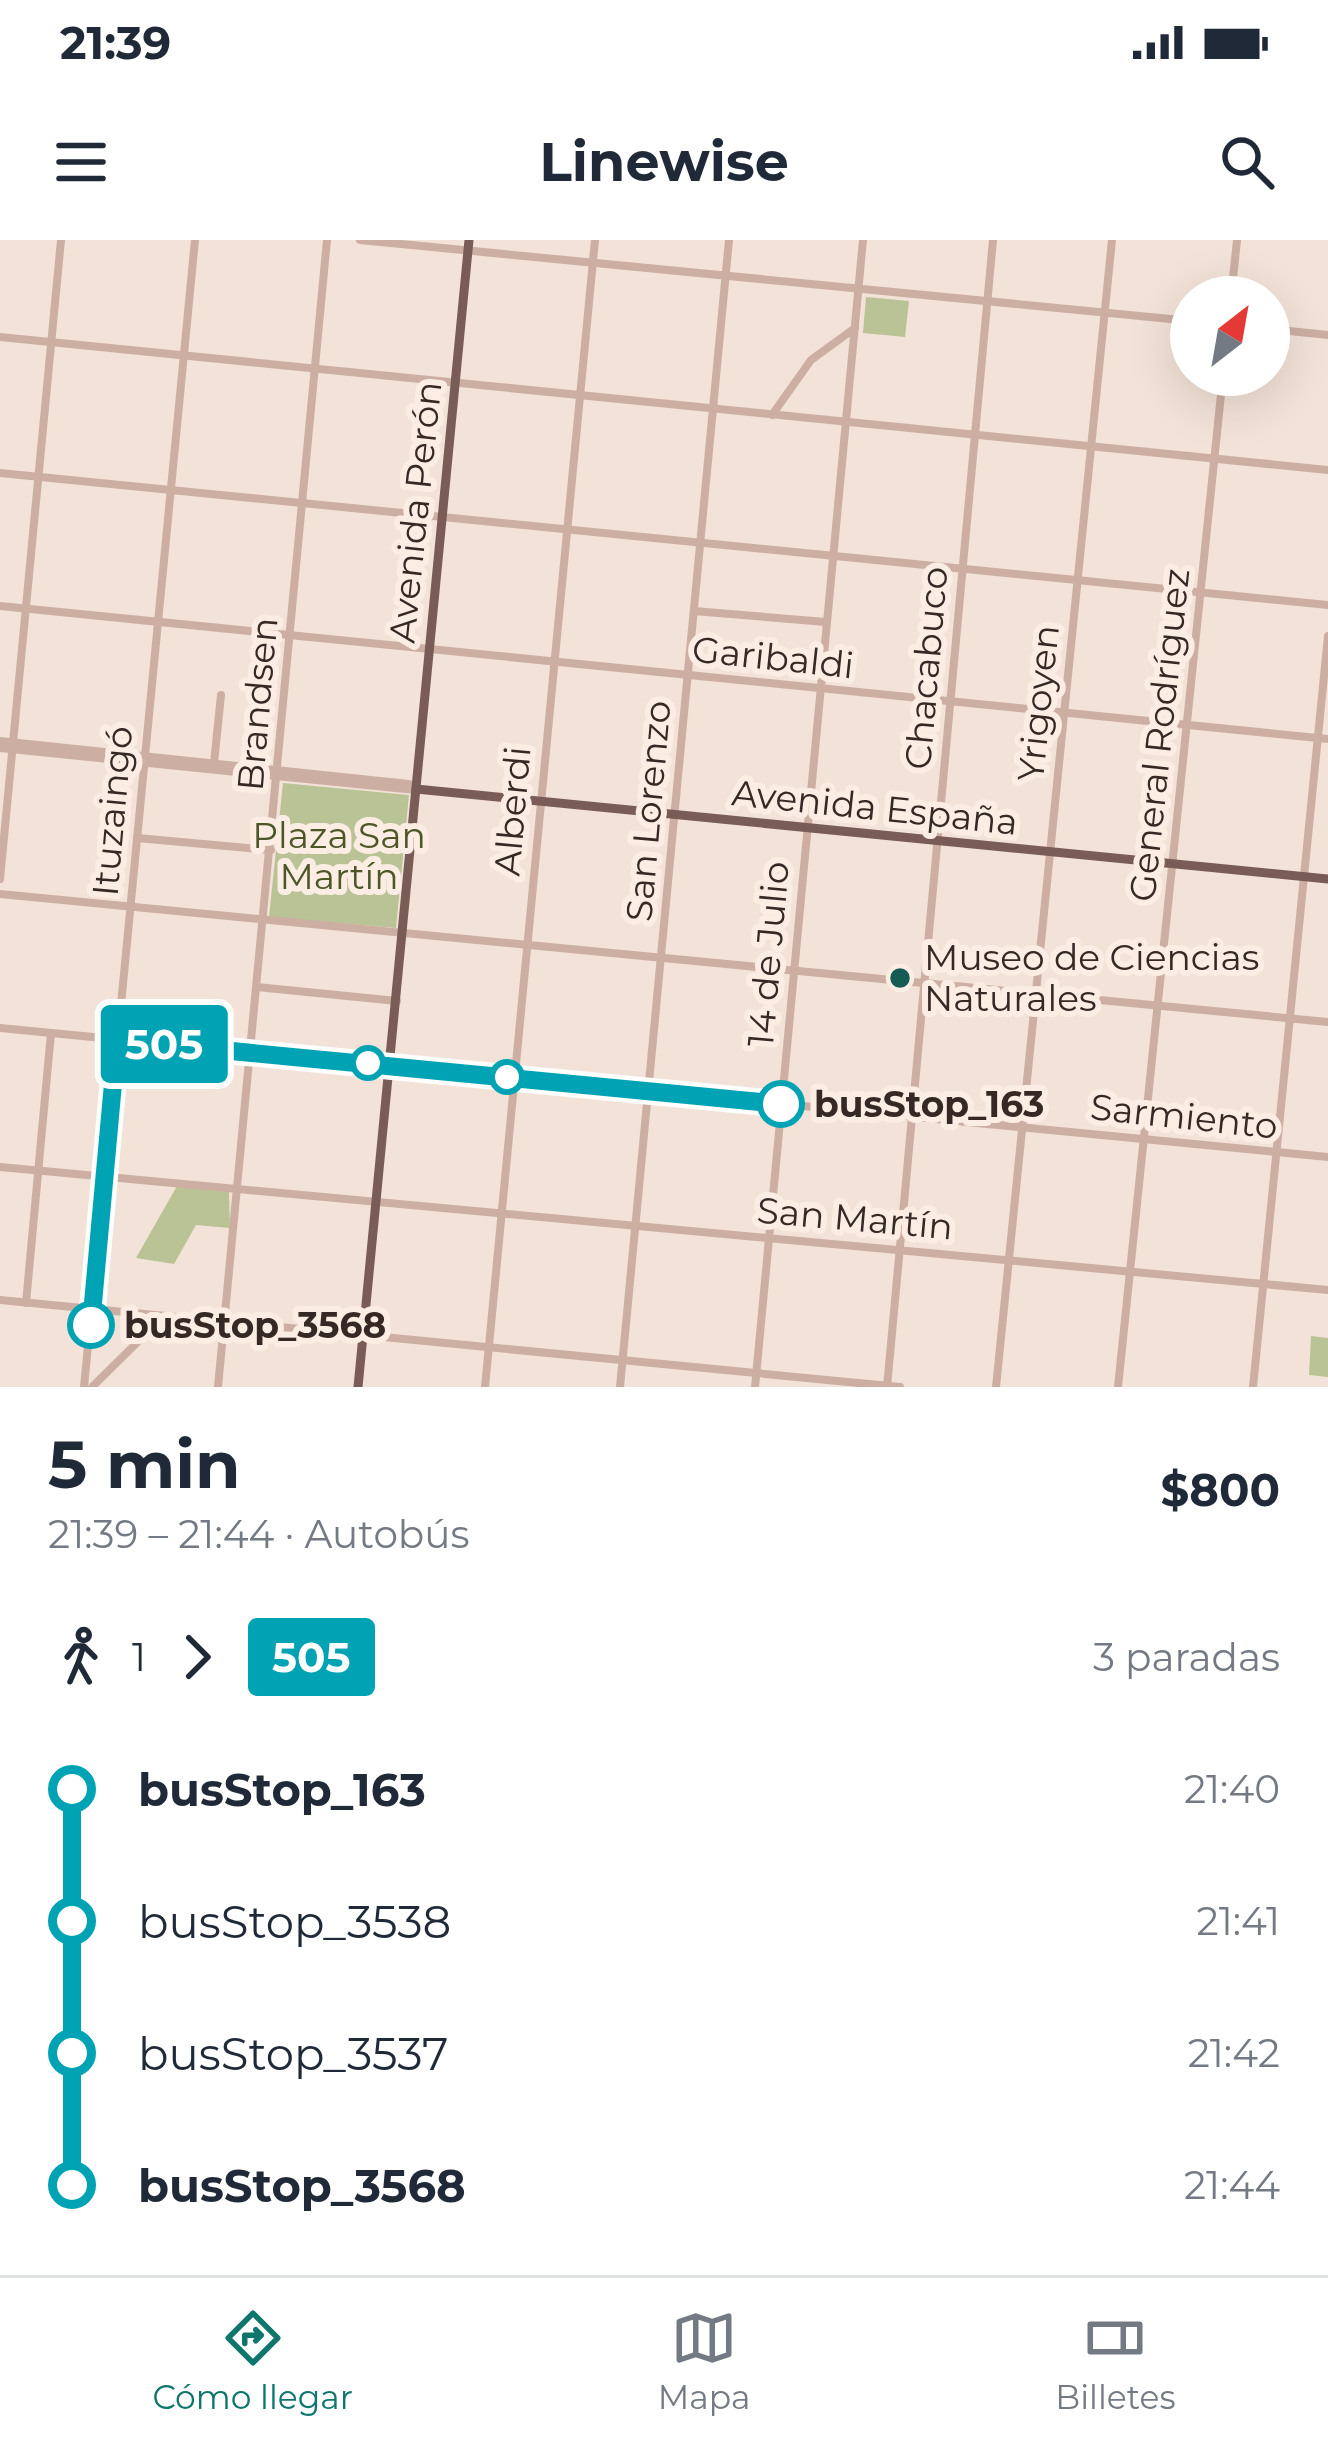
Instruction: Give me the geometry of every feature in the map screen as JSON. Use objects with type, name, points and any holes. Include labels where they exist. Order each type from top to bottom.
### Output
[{"type":"main road","name":"Avenida Perón","points":[[358,1387],[468,246]]},
{"type":"main road","name":"Avenida España","points":[[416,789],[1328,879]]},
{"type":"street","points":[[0,879],[61,240]]},
{"type":"street","name":"Ituzaingó","points":[[88,1387],[195,240]]},
{"type":"street","name":"Brandsen","points":[[218,1387],[327,240]]},
{"type":"street","points":[[360,240],[468,246],[1170,319]]},
{"type":"street","name":"Alberdi","points":[[485,1387],[595,240]]},
{"type":"street","name":"San Lorenzo","points":[[620,1387],[729,240]]},
{"type":"street","name":"14 de Julio","points":[[755,1387],[863,240]]},
{"type":"street","name":"Chacabuco","points":[[888,1386],[993,240]]},
{"type":"street","name":"Yrigoyen","points":[[996,1387],[1112,240]]},
{"type":"street","points":[[1233,276],[1237,240]]},
{"type":"street","points":[[772,416],[811,360],[855,328]]},
{"type":"street","points":[[1290,331],[1328,335]]},
{"type":"street","points":[[0,337],[1328,470]]},
{"type":"street","name":"General Rodríguez","points":[[1118,1387],[1221,396]]},
{"type":"street","points":[[0,473],[1328,605]]},
{"type":"street","name":"Garibaldi","points":[[0,606],[1323,738]]},
{"type":"street","points":[[694,611],[826,622]]},
{"type":"street","points":[[1252,1387],[1304,877],[1323,738],[1328,636]]},
{"type":"street","points":[[214,763],[220,695]]},
{"type":"street","points":[[0,744],[409,784],[416,789]]},
{"type":"street","points":[[144,760],[214,763],[277,774]]},
{"type":"street","points":[[137,838],[271,850]]},
{"type":"street","points":[[0,894],[1328,1022]]},
{"type":"street","points":[[257,986],[397,1000]]},
{"type":"street","name":"Sarmiento","points":[[0,1028],[1328,1157]]},
{"type":"street","points":[[26,1303],[51,1034]]},
{"type":"street","name":"San Martín","points":[[0,1167],[1328,1290]]},
{"type":"street","points":[[0,1300],[900,1387]]},
{"type":"street","points":[[88,1387],[164,1316]]},
{"type":"green space","points":[[866,297],[909,301],[905,337],[863,333]]},
{"type":"green space","name":"Plaza San Martín","points":[[283,783],[409,795],[396,928],[269,917]]},
{"type":"green space","points":[[177,1186],[229,1192],[230,1228],[196,1225],[174,1264],[136,1258]]},
{"type":"green space","points":[[1311,1336],[1328,1338],[1328,1377],[1309,1375]]},
{"type":"bus line","name":"505","points":[[91,1325],[117,1040],[781,1104]]},
{"type":"place","name":"Museo de Ciencias Naturales","points":[[900,978]]},
{"type":"place","name":"busStop_163","points":[[781,1104]]},
{"type":"place","name":"busStop_3568","points":[[91,1325]]}]
